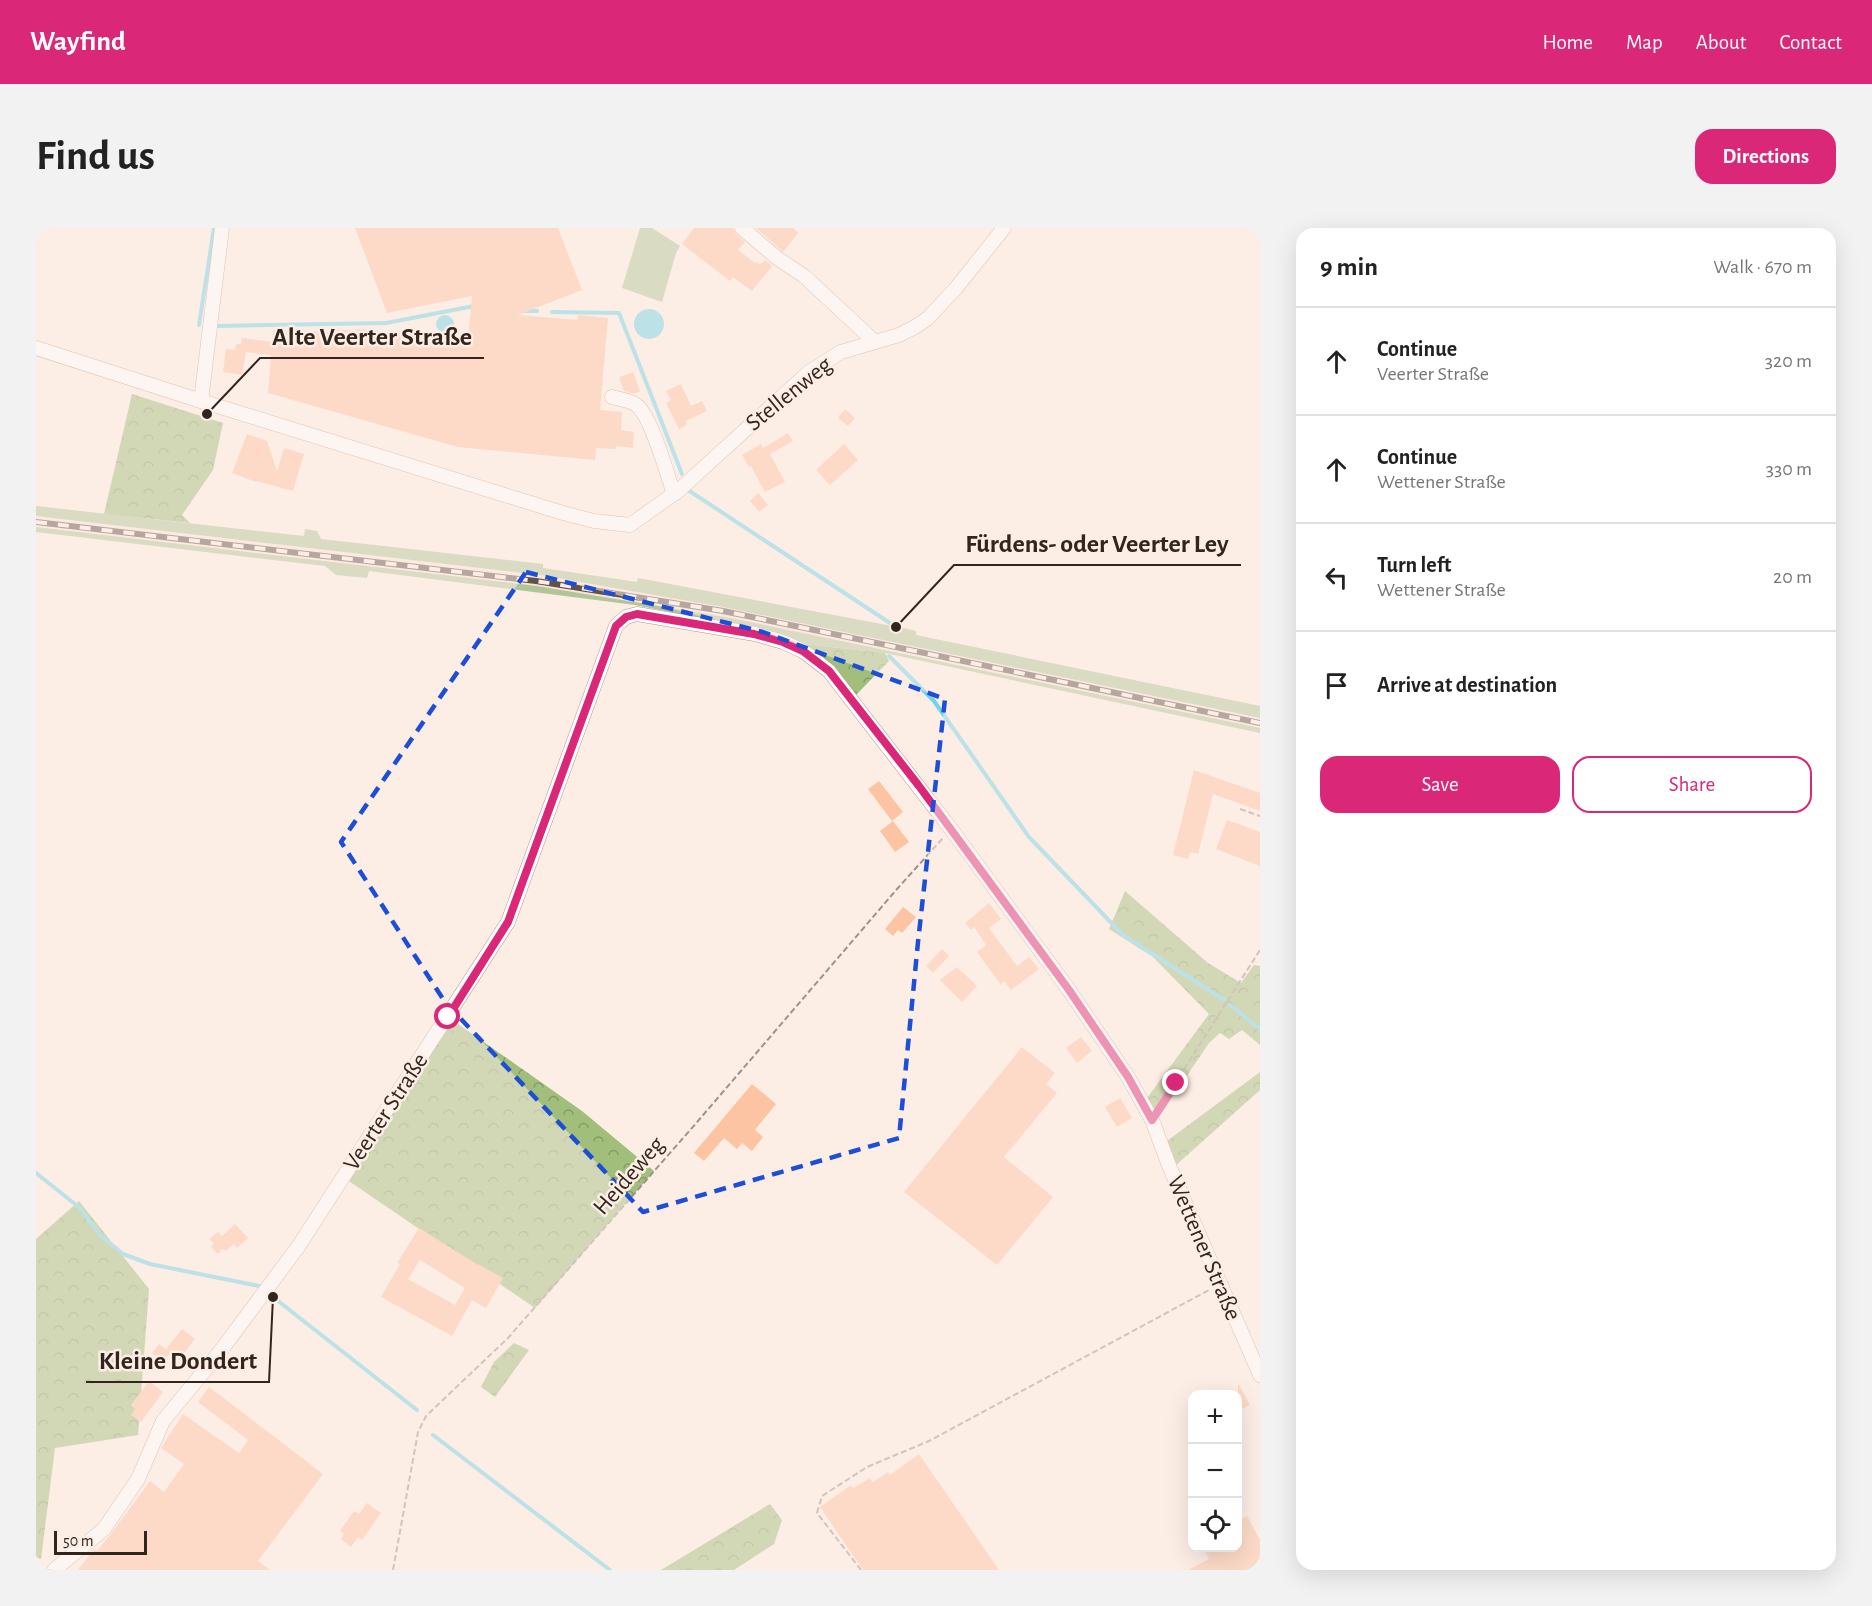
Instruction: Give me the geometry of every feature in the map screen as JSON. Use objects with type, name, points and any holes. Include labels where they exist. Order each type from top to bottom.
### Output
[{"type":"street","points":[[36,348],[201,401],[222,228]]},
{"type":"street","points":[[742,228],[777,258],[804,276],[875,342]]},
{"type":"street","name":"Stellenweg","points":[[201,401],[563,513],[594,521],[630,525],[674,494],[809,372],[841,352],[899,335],[928,318],[956,288],[1004,228]]},
{"type":"street","points":[[612,397],[634,403],[640,409],[650,426],[674,494]]},
{"type":"street","name":"Veerter Straße","points":[[54,1570],[104,1529],[138,1479],[163,1421],[219,1353],[298,1247],[508,922],[616,626],[626,617],[637,614],[754,634],[783,642]]},
{"type":"street","name":"Wettener Straße","points":[[783,642],[803,651],[829,671],[951,830],[1069,990],[1128,1077],[1152,1120],[1170,1168],[1260,1375]]},
{"type":"path","points":[[1240,809],[1260,816]]},
{"type":"path","name":"Heideweg","points":[[393,1570],[418,1432],[426,1416],[528,1316],[897,889],[951,830]]},
{"type":"path","points":[[1152,1120],[1260,950]]},
{"type":"path","points":[[861,1570],[817,1513],[822,1496],[867,1467],[929,1440],[1221,1283]]},
{"type":"highlighted area","points":[[526,572],[763,632],[945,699],[899,1138],[643,1212],[445,1002],[341,842]]},
{"type":"shaded area","points":[[36,516],[540,575],[637,591],[1260,718],[1260,728],[731,618],[537,586],[36,527]]},
{"type":"green space","points":[[640,228],[652,228],[680,246],[662,302],[622,288]]},
{"type":"green space","points":[[132,394],[223,423],[213,470],[182,515],[190,523],[104,514]]},
{"type":"green space","points":[[36,506],[304,536],[305,529],[317,531],[321,539],[543,564],[543,568],[637,582],[638,578],[903,628],[916,631],[916,635],[1260,706],[1260,718],[723,607],[540,575],[36,516]]},
{"type":"green space","points":[[36,527],[537,586],[731,618],[1260,728],[1260,733],[885,653],[804,644],[759,630],[635,605],[369,571],[367,578],[336,575],[325,566],[36,532]]},
{"type":"green space","points":[[804,644],[885,653],[889,661],[855,696],[833,669]]},
{"type":"green space","points":[[1125,891],[1208,963],[1241,983],[1254,965],[1260,966],[1260,1045],[1242,1030],[1229,1039],[1220,1033],[1209,1043],[1157,1120],[1147,1098],[1209,1014],[1153,957],[1109,929]]},
{"type":"green space","points":[[448,1017],[582,1111],[654,1171],[535,1308],[343,1177]]},
{"type":"green space","points":[[1260,1072],[1260,1090],[1175,1166],[1167,1141]]},
{"type":"green space","points":[[79,1201],[149,1289],[138,1435],[55,1448],[41,1559],[36,1557],[36,1239]]},
{"type":"green space","points":[[514,1343],[529,1350],[495,1397],[481,1387],[494,1362]]},
{"type":"green space","points":[[770,1504],[782,1520],[774,1544],[734,1570],[661,1570]]},
{"type":"water","points":[[649,309],[655,310],[663,318],[663,330],[655,338],[649,339],[643,338],[635,330],[634,324],[635,318],[643,310]]},
{"type":"water","points":[[445,315],[451,318],[454,324],[451,330],[445,333],[439,330],[436,324],[439,318]]},
{"type":"building","points":[[355,228],[558,228],[582,290],[518,315],[578,320],[578,315],[608,318],[600,410],[622,412],[621,430],[634,432],[633,448],[616,446],[616,449],[596,448],[595,460],[458,447],[268,393],[271,355],[246,352],[242,375],[223,372],[226,349],[235,350],[236,344],[241,344],[242,338],[272,342],[273,330],[301,333],[301,330],[329,332],[329,329],[357,331],[357,329],[468,339],[472,296],[387,313]]},
{"type":"building","points":[[694,228],[733,228],[745,242],[738,250],[755,263],[760,265],[765,260],[772,266],[752,291],[733,277],[730,281],[682,244]]},
{"type":"building","points":[[756,228],[793,228],[798,233],[783,252]]},
{"type":"building","points":[[633,372],[640,391],[634,394],[624,391],[619,377]]},
{"type":"building","points":[[681,384],[691,406],[702,401],[707,411],[686,421],[687,425],[679,429],[666,403],[671,400],[666,391]]},
{"type":"building","points":[[845,409],[855,418],[848,426],[838,418]]},
{"type":"building","points":[[788,433],[793,441],[770,454],[785,482],[765,492],[751,466],[749,467],[742,455],[761,444],[763,448]]},
{"type":"building","points":[[247,434],[267,441],[277,471],[284,448],[304,454],[293,491],[256,482],[232,473]]},
{"type":"building","points":[[844,444],[858,460],[830,485],[816,470]]},
{"type":"building","points":[[758,493],[768,505],[759,512],[750,501]]},
{"type":"building","points":[[1194,770],[1260,793],[1260,811],[1213,794],[1198,854],[1190,852],[1188,859],[1173,855]]},
{"type":"building","points":[[879,781],[903,812],[892,821],[868,789]]},
{"type":"building","points":[[1227,820],[1260,832],[1260,866],[1216,849]]},
{"type":"building","points":[[893,821],[909,842],[895,852],[880,831]]},
{"type":"building","points":[[989,903],[1001,919],[989,928],[1017,966],[1029,957],[1039,969],[1011,990],[1004,981],[1001,985],[977,952],[986,945],[974,927],[971,930],[965,923]]},
{"type":"building","points":[[903,907],[916,917],[902,933],[898,930],[893,936],[885,929]]},
{"type":"building","points":[[942,949],[949,956],[933,973],[926,966]]},
{"type":"building","points":[[957,967],[977,986],[962,1002],[940,980]]},
{"type":"building","points":[[1081,1037],[1092,1051],[1077,1063],[1066,1048]]},
{"type":"building","points":[[1022,1047],[1055,1073],[1046,1084],[1057,1093],[1004,1157],[1053,1197],[997,1265],[904,1192]]},
{"type":"building","points":[[752,1084],[776,1104],[755,1130],[763,1137],[752,1151],[742,1143],[737,1149],[724,1138],[704,1161],[694,1153]]},
{"type":"building","points":[[1120,1098],[1132,1118],[1117,1127],[1105,1107]]},
{"type":"building","points":[[235,1224],[248,1238],[237,1248],[234,1244],[226,1251],[222,1249],[218,1254],[211,1247],[214,1243],[209,1239],[218,1232],[222,1236]]},
{"type":"building","points":[[419,1228],[503,1278],[486,1308],[472,1300],[452,1336],[381,1297],[400,1264],[397,1263]],"holes":[[[420,1260],[465,1288],[455,1305],[408,1279]]]},
{"type":"building","points":[[182,1329],[195,1339],[179,1360],[170,1353],[163,1362],[152,1353],[159,1344],[166,1349]]},
{"type":"building","points":[[149,1381],[163,1392],[141,1422],[131,1415],[135,1409],[131,1405]]},
{"type":"building","points":[[209,1387],[323,1474],[258,1561],[270,1570],[78,1570],[94,1549],[97,1551],[111,1534],[150,1481],[164,1492],[184,1464],[161,1448],[183,1414],[239,1453],[248,1440],[198,1402]]},
{"type":"building","points":[[1242,1390],[1250,1405],[1242,1409]]},
{"type":"building","points":[[919,1454],[999,1570],[863,1570],[820,1507],[851,1485],[853,1488],[870,1478],[873,1482],[888,1472],[890,1475]]},
{"type":"building","points":[[367,1503],[381,1513],[362,1540],[358,1537],[351,1547],[341,1539],[344,1534],[340,1531],[354,1511],[359,1514]]},
{"type":"building","points":[[1247,1516],[1260,1540],[1260,1570],[1188,1570],[1209,1559],[1205,1552],[1242,1552],[1242,1519]]},
{"type":"waterway","points":[[199,325],[214,228]]},
{"type":"waterway","points":[[217,326],[386,323],[474,306]]},
{"type":"waterway","points":[[522,311],[537,311]]},
{"type":"waterway","points":[[552,312],[619,313],[682,474]]},
{"type":"waterway","points":[[688,490],[896,627]]},
{"type":"waterway","points":[[889,656],[934,701],[1029,837],[1123,935],[1224,1000]]},
{"type":"waterway","points":[[1230,1005],[1260,1029]]},
{"type":"waterway","points":[[36,1173],[80,1208],[101,1236],[123,1254],[150,1264],[259,1286]]},
{"type":"waterway","points":[[273,1297],[417,1410]]},
{"type":"waterway","points":[[433,1435],[610,1570]]},
{"type":"railway","points":[[36,522],[536,581],[723,611],[1260,723]]},
{"type":"place","name":"Alte Veerter Straße","points":[[207,414]]},
{"type":"place","name":"Fürdens- oder Veerter Ley","points":[[896,627]]},
{"type":"place","name":"Kleine Dondert","points":[[273,1297]]},
{"type":"route","points":[[448,1017],[508,922],[616,626],[626,617],[637,614],[754,634],[783,642],[803,651],[829,671],[919,786],[1069,990],[1128,1077],[1152,1120],[1176,1083]]}]
